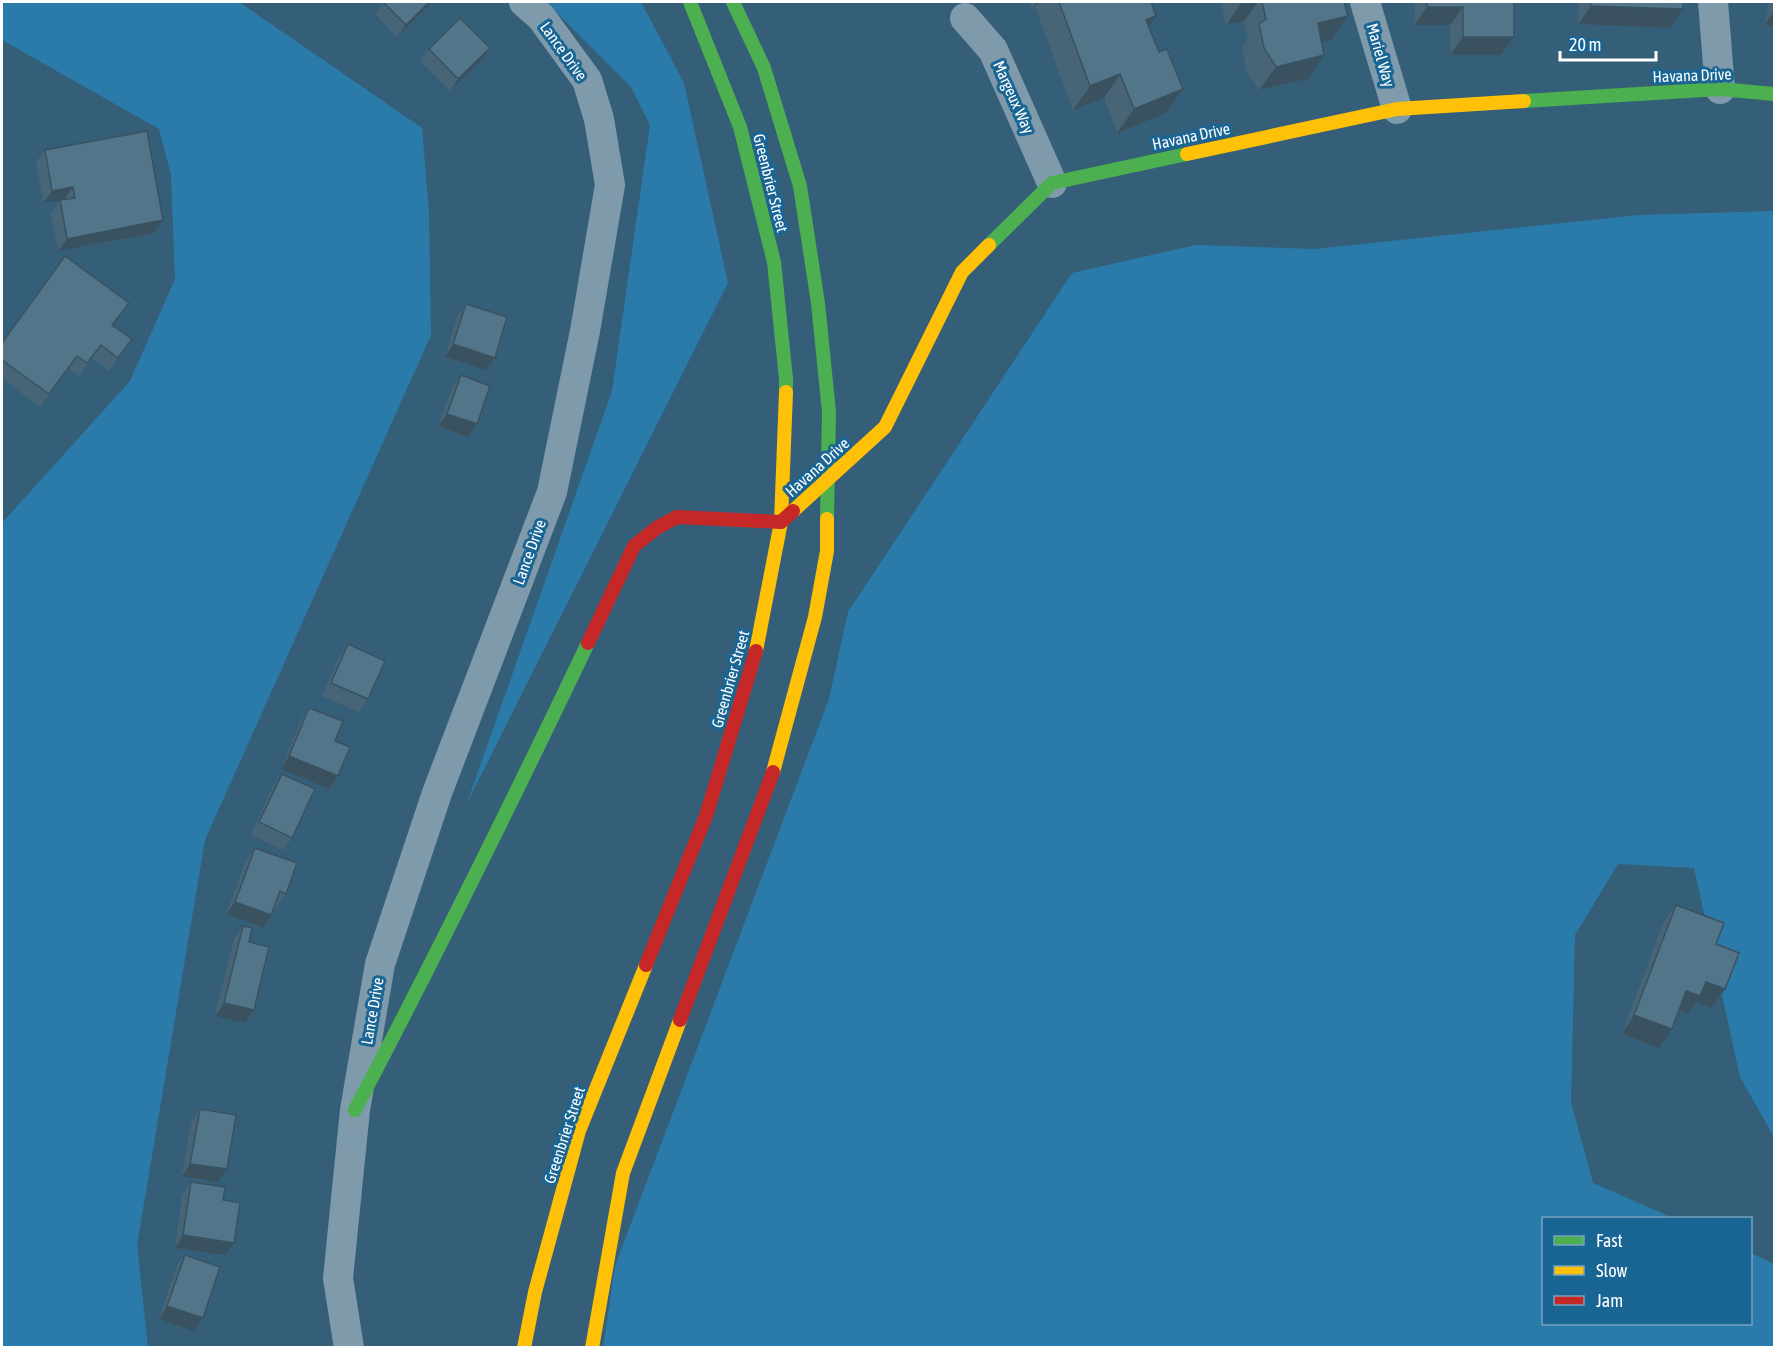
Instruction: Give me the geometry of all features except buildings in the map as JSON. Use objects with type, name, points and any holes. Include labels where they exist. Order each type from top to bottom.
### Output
[{"type":"main road","name":"Greenbrier Street","points":[[524,1347],[535,1292],[579,1131],[706,816],[759,641],[781,522],[786,379],[774,261],[740,127],[690,2]]},
{"type":"main road","name":"Greenbrier Street","points":[[592,1347],[623,1173],[776,764],[815,617],[827,551],[829,412],[818,303],[801,186],[764,68],[732,2]]},
{"type":"main road","name":"Havana Drive","points":[[781,522],[885,427],[962,272],[1052,183],[1397,109],[1720,89],[1774,94]]},
{"type":"main road","name":"Lance Drive","points":[[355,1110],[442,943],[634,546],[658,527],[677,517],[781,522]]},
{"type":"street","name":"Lance Drive","points":[[350,1347],[338,1278],[355,1110],[380,964],[437,794],[552,492],[585,331],[610,185],[599,119],[587,80],[540,17],[524,2]]},
{"type":"street","name":"Mariel Way","points":[[1365,2],[1397,109]]},
{"type":"street","points":[[1713,2],[1720,89]]},
{"type":"street","name":"Margeux Way","points":[[965,18],[993,50],[1052,183]]},
{"type":"shaded area","points":[[2,2],[239,2],[422,128],[429,213],[431,335],[205,840],[137,1245],[148,1347],[2,1347],[2,523],[130,381],[175,279],[171,175],[159,129],[2,40]]},
{"type":"shaded area","points":[[546,2],[641,2],[684,83],[728,283],[467,803],[612,391],[650,125],[631,87]]},
{"type":"shaded area","points":[[1774,211],[1774,1137],[1740,1077],[1694,868],[1618,864],[1575,935],[1571,1102],[1593,1183],[1671,1217],[1542,1217],[1542,1325],[1752,1325],[1752,1253],[1774,1264],[1774,1347],[603,1348],[615,1266],[829,699],[848,612],[1072,273],[1196,245],[1315,249],[1639,215]]},
{"type":"traffic: fast","points":[[690,2],[740,127],[774,262],[786,392]]},
{"type":"traffic: fast","points":[[733,2],[764,68],[800,186],[818,303],[829,412],[827,519]]},
{"type":"traffic: fast","points":[[1524,101],[1720,89],[1774,94]]},
{"type":"traffic: fast","points":[[989,245],[1052,183],[1187,154]]},
{"type":"traffic: fast","points":[[355,1110],[474,878],[588,643]]},
{"type":"traffic: slow","points":[[1187,154],[1397,109],[1524,101]]},
{"type":"traffic: slow","points":[[793,511],[885,427],[962,272],[989,245]]},
{"type":"traffic: slow","points":[[756,651],[781,522],[786,392]]},
{"type":"traffic: slow","points":[[773,772],[815,617],[827,551],[827,519]]},
{"type":"traffic: slow","points":[[524,1348],[535,1292],[579,1131],[646,965]]},
{"type":"traffic: slow","points":[[592,1348],[623,1173],[680,1020]]},
{"type":"traffic: jam","points":[[588,643],[634,546],[658,527],[677,517],[781,522],[793,511]]},
{"type":"traffic: jam","points":[[646,965],[706,816],[756,651]]},
{"type":"traffic: jam","points":[[680,1020],[773,772]]}]
